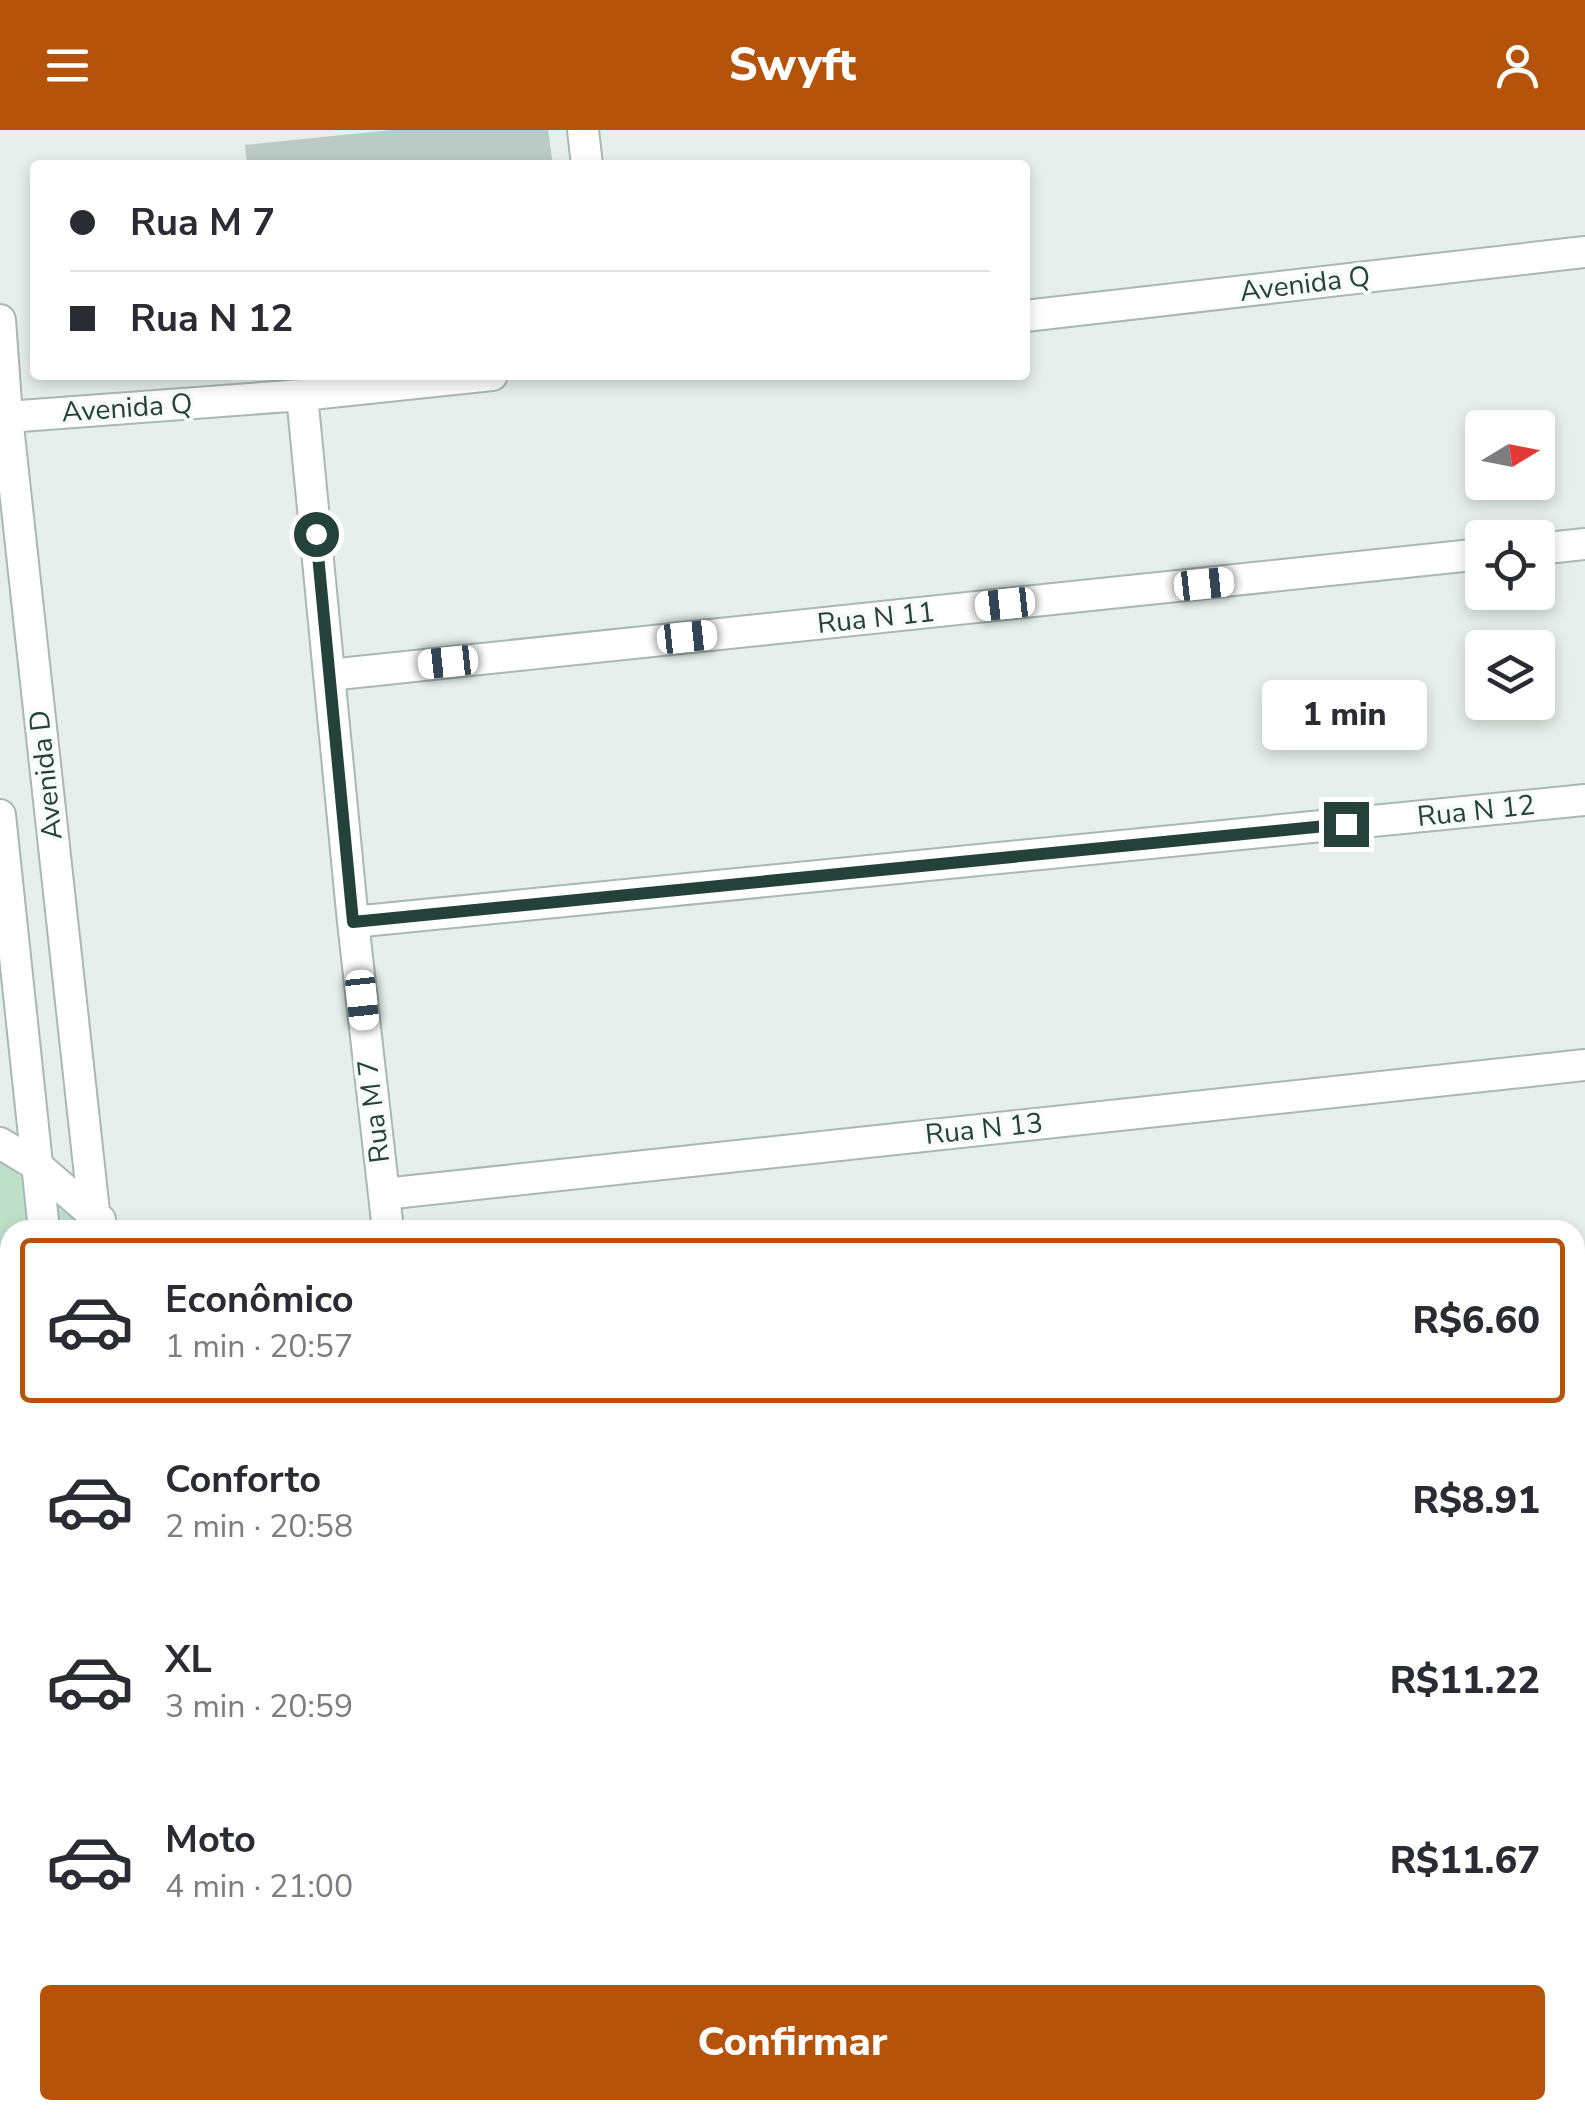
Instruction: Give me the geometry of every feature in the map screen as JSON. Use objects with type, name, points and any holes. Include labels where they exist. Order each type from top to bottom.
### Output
[{"type":"street","points":[[583,130],[586,160]]},
{"type":"street","name":"Avenida Q","points":[[1030,315],[1585,252]]},
{"type":"street","name":"Avenida D","points":[[0,320],[4,418],[101,1220]]},
{"type":"street","name":"Avenida Q","points":[[4,418],[442,380]]},
{"type":"street","name":"Rua M 7","points":[[302,394],[353,922],[387,1220]]},
{"type":"street","points":[[1555,547],[1585,544]]},
{"type":"street","name":"Rua N 11","points":[[329,674],[1465,556]]},
{"type":"street","name":"Rua N 12","points":[[353,922],[1585,800]]},
{"type":"street","name":"Avenida D","points":[[0,815],[43,1220]]},
{"type":"street","name":"Rua N 13","points":[[384,1194],[1585,1065]]},
{"type":"street","points":[[0,1142],[36,1164],[96,1220]]},
{"type":"green space","points":[[0,1160],[75,1220],[0,1220]]},
{"type":"building","points":[[392,130],[548,130],[552,160],[246,160],[245,145]]},
{"type":"route","points":[[316,534],[353,922],[1346,824]]}]
